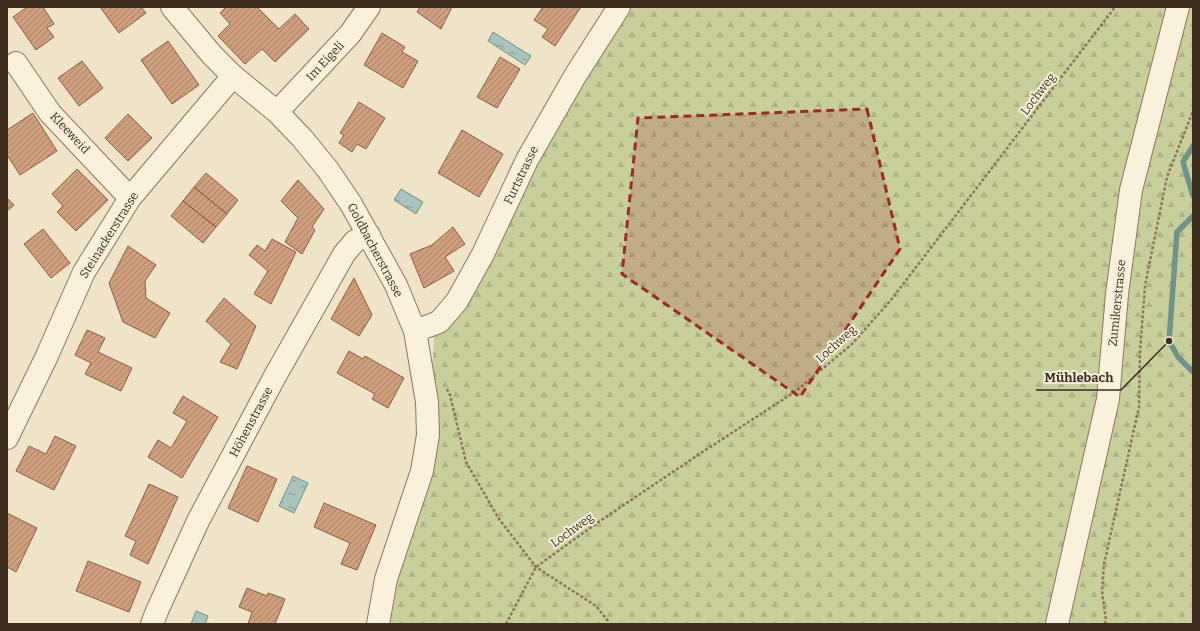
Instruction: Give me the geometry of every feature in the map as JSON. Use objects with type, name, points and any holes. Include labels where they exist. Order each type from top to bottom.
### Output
[{"type":"street","name":"Goldbacherstrasse","points":[[172,7],[212,55],[233,76],[277,112],[302,138],[328,170],[351,204],[369,235],[396,285],[415,331],[427,402],[428,435],[422,470],[386,579],[378,624]]},
{"type":"street","name":"Im Eigeli","points":[[277,112],[350,34],[370,7]]},
{"type":"street","name":"Furtstrasse","points":[[415,331],[439,322],[457,301],[483,254],[527,160],[575,76],[619,7]]},
{"type":"street","name":"Zumikerstrasse","points":[[1057,624],[1108,399],[1117,294],[1131,190],[1178,7]]},
{"type":"street","name":"Kleeweid","points":[[16,63],[50,113],[130,198]]},
{"type":"street","name":"Steinackerstrasse","points":[[7,438],[46,358],[84,272],[130,198],[233,76]]},
{"type":"street","name":"Höhenstrasse","points":[[152,624],[198,521],[344,254],[356,241],[369,235]]},
{"type":"path","name":"Lochweg","points":[[506,624],[536,567],[603,519],[796,391],[852,344],[891,300],[1116,7]]},
{"type":"path","points":[[1105,624],[1106,620],[1102,592],[1104,564],[1139,407],[1140,352],[1145,286],[1167,176],[1193,111]]},
{"type":"path","points":[[446,388],[450,395],[466,462],[499,519],[536,567],[596,606],[608,620],[609,624]]},
{"type":"highlighted area","points":[[867,109],[900,249],[800,397],[622,274],[638,118]]},
{"type":"green space","points":[[619,7],[1193,7],[1193,624],[387,624],[432,375],[434,339],[439,322]]},
{"type":"water","points":[[493,32],[531,56],[525,65],[488,41]]},
{"type":"water","points":[[401,189],[423,202],[416,214],[394,200]]},
{"type":"water","points":[[293,476],[308,483],[294,513],[279,506]]},
{"type":"water","points":[[196,611],[208,616],[205,624],[191,624]]},
{"type":"building","points":[[27,7],[43,7],[54,24],[47,28],[54,37],[36,50],[13,17]]},
{"type":"building","points":[[100,7],[141,7],[146,13],[119,33]]},
{"type":"building","points":[[226,7],[257,7],[279,29],[295,14],[309,29],[275,62],[262,49],[245,64],[218,36],[230,24],[220,13]]},
{"type":"building","points":[[420,7],[452,7],[441,29],[417,12]]},
{"type":"building","points":[[543,7],[581,7],[555,46],[542,37],[548,29],[534,20]]},
{"type":"building","points":[[382,33],[405,47],[402,52],[418,61],[403,88],[364,65]]},
{"type":"building","points":[[168,41],[199,85],[172,104],[141,60]]},
{"type":"building","points":[[500,57],[520,69],[497,108],[477,97]]},
{"type":"building","points":[[82,61],[103,88],[79,106],[58,78]]},
{"type":"building","points":[[359,102],[385,118],[366,149],[357,144],[352,152],[339,143],[344,135],[340,133]]},
{"type":"building","points":[[33,113],[57,151],[20,175],[7,155],[7,130]]},
{"type":"building","points":[[128,114],[152,138],[128,161],[105,138]]},
{"type":"building","points":[[462,130],[503,154],[479,197],[438,173]]},
{"type":"building","points":[[77,169],[108,200],[76,231],[57,212],[63,206],[52,194]]},
{"type":"building","points":[[206,173],[238,200],[227,214],[194,187]]},
{"type":"building","points":[[298,180],[324,209],[312,227],[315,230],[302,254],[285,242],[298,218],[281,201]]},
{"type":"building","points":[[194,187],[227,214],[216,227],[183,201]]},
{"type":"building","points":[[7,198],[14,205],[7,211]]},
{"type":"building","points":[[183,201],[216,227],[203,243],[171,216]]},
{"type":"building","points":[[453,227],[465,244],[445,257],[454,271],[424,288],[410,254],[432,245]]},
{"type":"building","points":[[43,229],[70,263],[51,278],[24,244]]},
{"type":"building","points":[[272,239],[296,252],[271,304],[254,294],[268,271],[249,255],[257,245],[265,251]]},
{"type":"building","points":[[128,246],[156,265],[145,281],[146,298],[170,313],[155,338],[123,322],[109,283]]},
{"type":"building","points":[[354,278],[372,315],[359,336],[331,319]]},
{"type":"building","points":[[224,298],[256,326],[237,369],[220,362],[231,344],[206,321]]},
{"type":"building","points":[[87,330],[105,338],[98,352],[132,368],[121,391],[85,374],[91,363],[75,355]]},
{"type":"building","points":[[349,351],[363,359],[365,356],[404,378],[388,408],[372,399],[375,394],[337,373]]},
{"type":"building","points":[[183,396],[218,417],[182,478],[148,457],[158,440],[171,448],[187,421],[173,413]]},
{"type":"building","points":[[55,436],[76,446],[54,490],[16,471],[29,446],[46,454]]},
{"type":"building","points":[[247,466],[277,479],[258,522],[228,508]]},
{"type":"building","points":[[149,484],[178,497],[148,564],[130,555],[136,541],[125,536]]},
{"type":"building","points":[[324,503],[376,525],[357,570],[341,564],[350,543],[314,527]]},
{"type":"building","points":[[7,513],[37,528],[16,572],[7,567]]},
{"type":"building","points":[[88,561],[141,582],[129,612],[76,591]]},
{"type":"building","points":[[247,588],[267,596],[268,593],[285,599],[275,624],[248,624],[252,612],[239,607]]},
{"type":"waterway","points":[[1193,146],[1183,162],[1193,196]]},
{"type":"waterway","points":[[1193,216],[1177,232],[1169,341],[1178,357],[1193,372]]},
{"type":"place","name":"Mühlebach","points":[[1169,341]]}]
